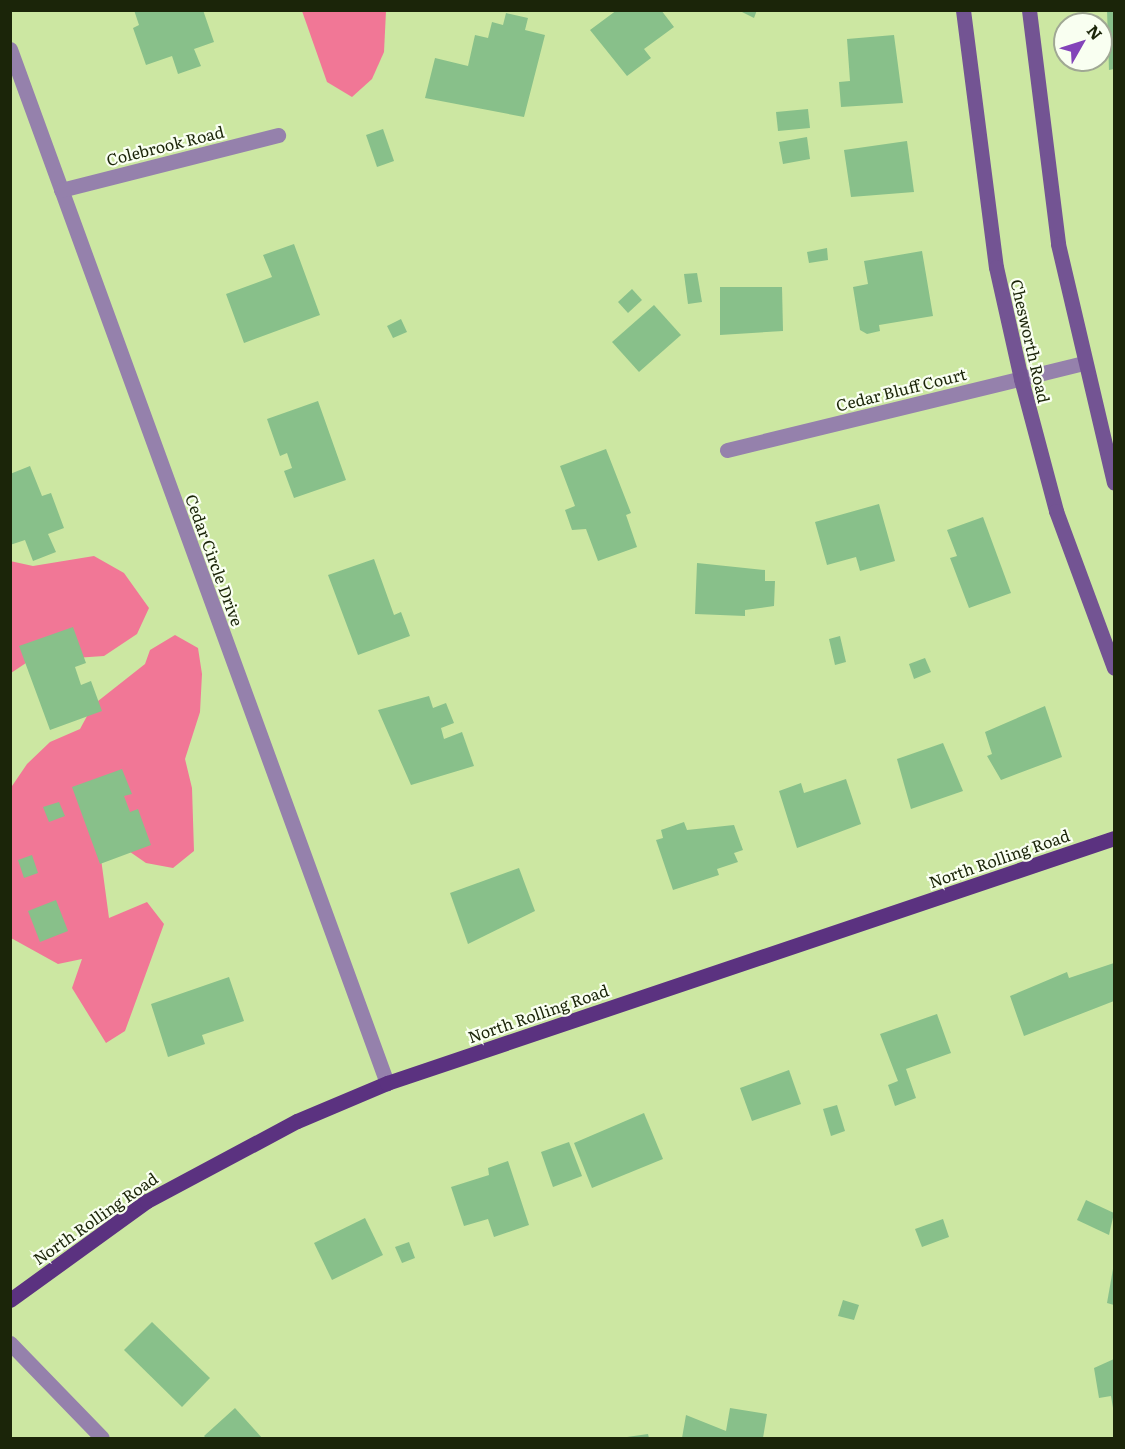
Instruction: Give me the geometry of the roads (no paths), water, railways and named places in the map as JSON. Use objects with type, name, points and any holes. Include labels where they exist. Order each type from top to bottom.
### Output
[{"type":"main road","name":"North Rolling Road","points":[[10,1300],[165,1190],[297,1121],[387,1083],[1114,838]]},
{"type":"street","name":"Chesworth Road","points":[[963,10],[996,267],[1021,379],[1056,511],[1114,668]]},
{"type":"street","points":[[1029,10],[1058,244],[1084,363],[1114,483]]},
{"type":"street","name":"Cedar Circle Drive","points":[[10,49],[387,1083]]},
{"type":"street","name":"Colebrook Road","points":[[61,190],[278,135]]},
{"type":"street","name":"Cedar Bluff Court","points":[[727,450],[1084,363]]},
{"type":"street","points":[[10,1342],[102,1438]]}]
